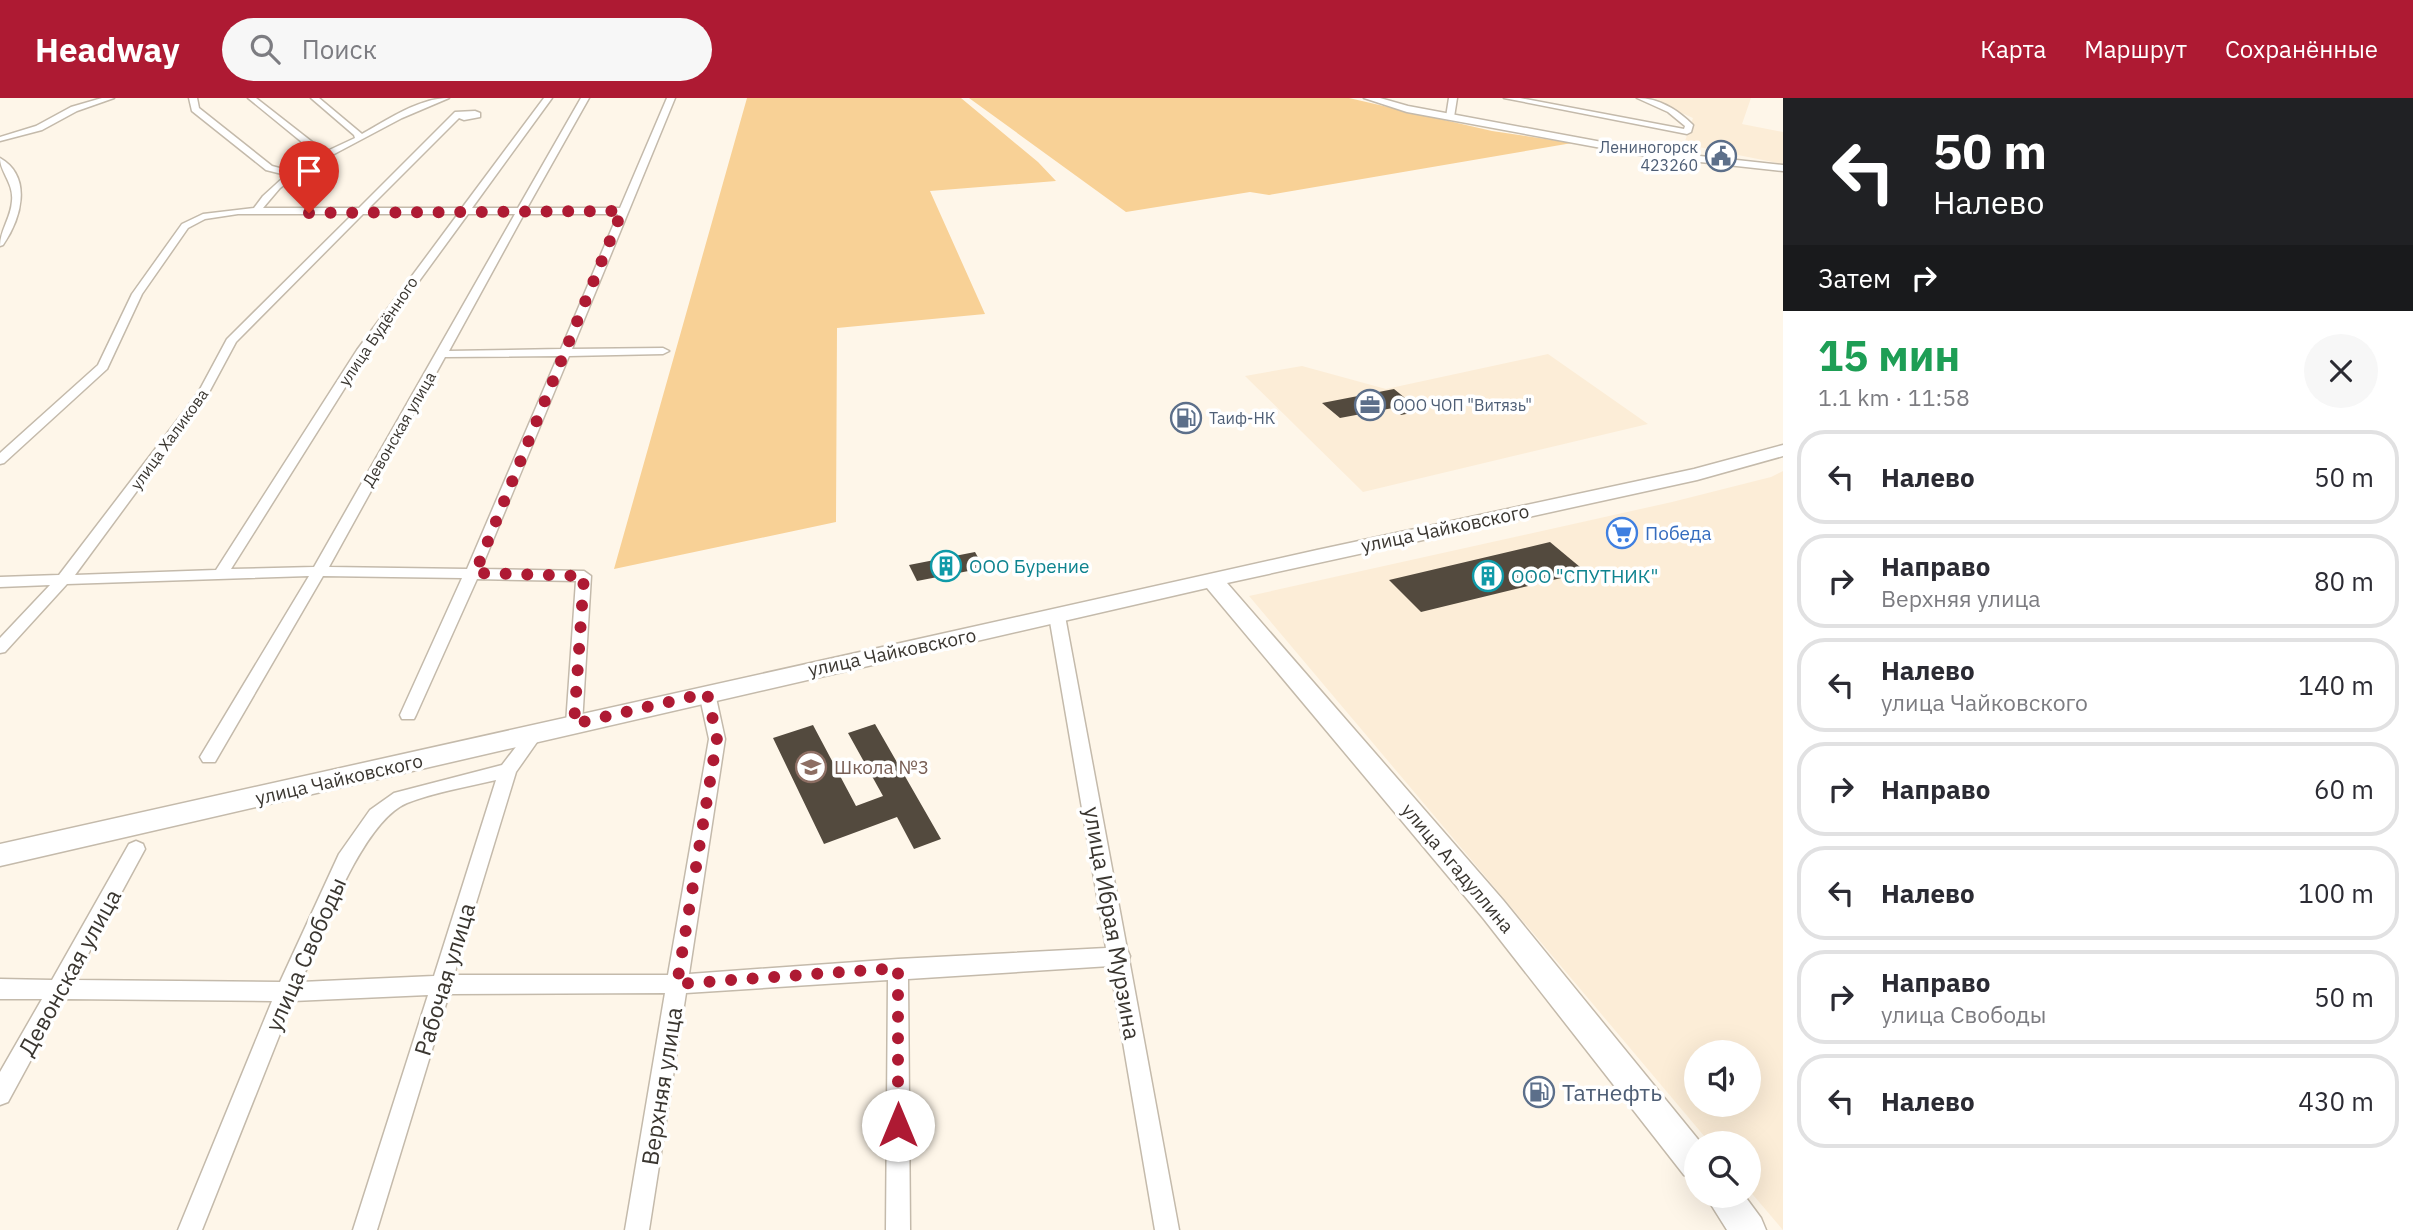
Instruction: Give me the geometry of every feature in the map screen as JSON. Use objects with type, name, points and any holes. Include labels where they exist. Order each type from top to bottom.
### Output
[{"type":"main road","name":"улица Чайковского","points":[[0,855],[534,735],[707,693],[1708,471],[1783,450]]},
{"type":"main road","name":"улица Агадуллина","points":[[1212,580],[1493,909],[1684,1148]]},
{"type":"main road","points":[[1732,1208],[1749,1230]]},
{"type":"street","points":[[0,139],[39,128],[74,109],[110,98]]},
{"type":"street","points":[[193,98],[195,109],[269,168],[290,173]]},
{"type":"street","points":[[253,98],[317,152],[327,156]]},
{"type":"street","points":[[315,98],[358,134],[359,139]]},
{"type":"street","points":[[256,212],[270,189],[290,173],[327,156],[398,116],[445,98]]},
{"type":"street","name":"улица Будённого","points":[[221,574],[363,350],[548,98]]},
{"type":"street","name":"Девонская улица","points":[[209,757],[319,571],[585,98]]},
{"type":"street","points":[[408,715],[475,573],[562,353],[671,98]]},
{"type":"street","points":[[1368,98],[1450,117],[1645,153],[1783,169]]},
{"type":"street","points":[[1508,98],[1687,132],[1689,125],[1682,117],[1641,98]]},
{"type":"street","points":[[1547,98],[1577,110]]},
{"type":"street","points":[[1450,117],[1456,99]]},
{"type":"street","name":"улица Халикова","points":[[0,648],[64,579],[203,394],[231,341],[261,307],[361,214],[458,114]]},
{"type":"street","points":[[0,160],[17,193],[15,220],[0,243]]},
{"type":"street","points":[[0,460],[103,367],[137,294],[186,226],[203,217],[238,211],[361,214],[622,211]]},
{"type":"street","points":[[442,354],[663,351]]},
{"type":"street","points":[[0,582],[319,571],[584,576],[574,724]]},
{"type":"street","name":"улица Ибрая Мурзина","points":[[1057,616],[1167,1230]]},
{"type":"street","name":"Верхняя улица","points":[[637,1230],[717,738],[707,693]]},
{"type":"street","name":"Рабочая улица","points":[[365,1230],[508,770],[534,735]]},
{"type":"street","name":"улица Свободы","points":[[190,1230],[286,992],[346,860],[376,815],[400,798],[508,770]]},
{"type":"street","name":"Девонская улица","points":[[0,1094],[61,990],[136,849]]},
{"type":"street","points":[[0,989],[286,992],[443,985],[677,984],[1120,956]]},
{"type":"street","points":[[898,968],[898,1230]]},
{"type":"shaded area","points":[[747,98],[961,98],[1038,162],[1056,181],[930,191],[985,314],[837,328],[836,522],[614,569]]},
{"type":"shaded area","points":[[969,98],[1349,98],[1492,131],[1572,143],[1269,195],[1250,192],[1126,212]]},
{"type":"shaded area","points":[[1648,98],[1751,98],[1742,124],[1783,132],[1783,164],[1684,144],[1693,118]]},
{"type":"shaded area","name":"ООО ЧОП \"Витязь\"","points":[[1548,354],[1648,424],[1363,492],[1245,376],[1302,366],[1386,389]]},
{"type":"shaded area","points":[[1783,471],[1783,1230],[1761,1204],[1761,1131],[1700,1131],[1688,1117],[1761,1117],[1761,1040],[1684,1040],[1684,1112],[1249,596],[1672,502],[1771,477]]},
{"type":"building","name":"ООО ЧОП \"Витязь\"","points":[[1394,389],[1421,411],[1401,415],[1393,408],[1340,418],[1322,403]]},
{"type":"building","name":"ООО \"СПУТНИК\"","points":[[1550,542],[1586,572],[1421,612],[1389,580]]},
{"type":"building","name":"ООО Бурение","points":[[975,552],[984,568],[917,581],[909,565]]},
{"type":"building","name":"Школа №3","points":[[875,724],[941,839],[914,849],[897,817],[824,844],[773,738],[813,725],[856,806],[883,796],[848,733]]},
{"type":"place","name":"Лениногорск 423260","points":[[1721,156]]},
{"type":"place","name":"ООО ЧОП \"Витязь\"","points":[[1370,405]]},
{"type":"place","name":"Таиф-НК","points":[[1186,418]]},
{"type":"place","name":"Победа","points":[[1622,533]]},
{"type":"place","name":"ООО Бурение","points":[[946,566]]},
{"type":"place","name":"ООО \"СПУТНИК\"","points":[[1488,576]]},
{"type":"place","name":"Школа №3","points":[[811,767]]},
{"type":"place","name":"Татнефть","points":[[1539,1092]]},
{"type":"route","points":[[309,213],[622,211],[562,353],[475,573],[584,576],[574,724],[707,693],[717,738],[677,984],[898,968],[898,1125]]}]
